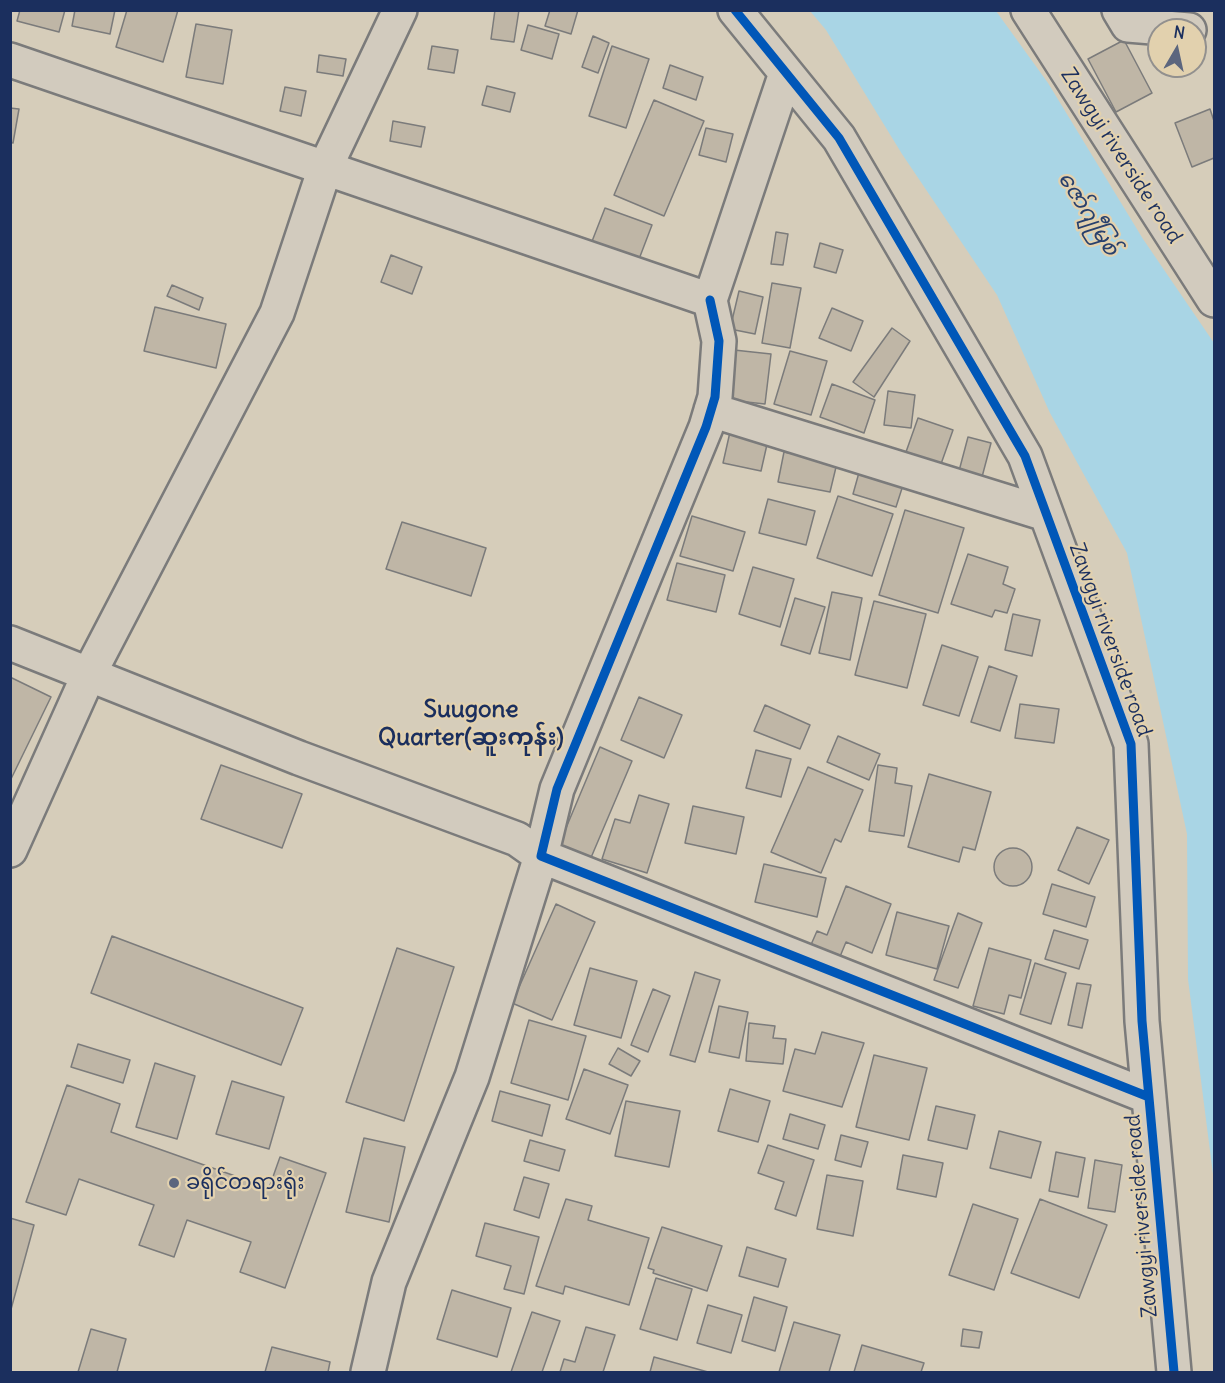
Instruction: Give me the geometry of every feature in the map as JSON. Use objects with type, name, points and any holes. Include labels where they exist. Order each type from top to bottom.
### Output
[{"type":"street","points":[[10,850],[89,674],[277,313],[325,168],[400,10]]},
{"type":"street","name":"Zawgyi riverside road","points":[[735,10],[838,138],[1025,456],[1131,744],[1142,1021],[1174,1372]]},
{"type":"street","name":"Zawgyi riverside road","points":[[1029,10],[1215,300]]},
{"type":"street","points":[[1119,10],[1128,25],[1147,27]]},
{"type":"street","points":[[10,60],[710,300]]},
{"type":"street","points":[[368,1372],[389,1282],[472,1077],[541,856],[557,789],[711,410],[715,397],[719,341],[710,300],[786,73]]},
{"type":"street","points":[[711,410],[1046,514]]},
{"type":"street","points":[[10,643],[299,758],[517,839],[541,856],[1149,1097]]},
{"type":"water","name":"ဇော်ဂျီမြစ်","points":[[810,11],[996,11],[1048,83],[1143,239],[1214,343],[1214,1182],[1188,979],[1187,834],[1127,553],[1050,413],[997,295],[902,154],[826,30]]},
{"type":"building","points":[[20,10],[65,10],[59,32],[17,21]]},
{"type":"building","points":[[75,10],[115,10],[110,34],[72,26]]},
{"type":"building","points":[[127,10],[178,10],[163,62],[116,47]]},
{"type":"building","points":[[495,10],[519,10],[514,42],[491,39]]},
{"type":"building","points":[[550,10],[578,10],[571,34],[545,26]]},
{"type":"building","points":[[196,24],[232,30],[223,84],[186,77]]},
{"type":"building","points":[[528,25],[559,34],[552,59],[521,50]]},
{"type":"building","points":[[593,36],[609,43],[598,73],[582,67]]},
{"type":"building","points":[[1124,40],[1152,93],[1116,112],[1088,59]]},
{"type":"building","points":[[432,46],[458,50],[454,73],[428,69]]},
{"type":"building","points":[[612,46],[649,59],[626,128],[589,116]]},
{"type":"building","points":[[319,55],[346,59],[343,76],[317,72]]},
{"type":"building","points":[[670,65],[703,77],[696,100],[663,88]]},
{"type":"building","points":[[487,86],[515,93],[510,112],[482,105]]},
{"type":"building","points":[[285,87],[306,91],[301,116],[280,111]]},
{"type":"building","points":[[654,100],[704,121],[664,216],[614,195]]},
{"type":"building","points":[[10,108],[19,109],[13,143],[10,142]]},
{"type":"building","points":[[1210,109],[1214,121],[1214,158],[1192,167],[1175,123]]},
{"type":"building","points":[[393,121],[425,127],[421,147],[390,141]]},
{"type":"building","points":[[706,128],[733,134],[726,162],[699,155]]},
{"type":"building","points":[[605,208],[652,225],[636,267],[589,249]]},
{"type":"building","points":[[776,232],[788,234],[783,265],[771,264]]},
{"type":"building","points":[[820,243],[843,250],[836,273],[814,267]]},
{"type":"building","points":[[391,255],[422,267],[412,294],[381,282]]},
{"type":"building","points":[[772,283],[801,288],[790,348],[762,343]]},
{"type":"building","points":[[172,285],[203,298],[199,310],[167,296]]},
{"type":"building","points":[[739,291],[763,297],[755,334],[730,329]]},
{"type":"building","points":[[155,307],[226,324],[216,368],[144,351]]},
{"type":"building","points":[[832,308],[863,321],[851,351],[819,338]]},
{"type":"building","points":[[892,328],[910,341],[874,397],[853,382]]},
{"type":"building","points":[[734,350],[771,354],[765,404],[728,400]]},
{"type":"building","points":[[790,351],[827,361],[811,415],[774,404]]},
{"type":"building","points":[[832,384],[875,400],[864,433],[820,417]]},
{"type":"building","points":[[888,391],[915,395],[911,428],[884,425]]},
{"type":"building","points":[[918,418],[953,430],[941,464],[906,452]]},
{"type":"building","points":[[730,432],[768,440],[761,471],[723,463]]},
{"type":"building","points":[[968,437],[991,443],[982,477],[959,471]]},
{"type":"building","points":[[784,452],[837,463],[830,492],[778,482]]},
{"type":"building","points":[[860,469],[904,482],[896,507],[853,494]]},
{"type":"building","points":[[838,496],[893,514],[872,576],[817,558]]},
{"type":"building","points":[[768,499],[815,511],[806,545],[759,533]]},
{"type":"building","points":[[905,510],[964,528],[938,613],[879,595]]},
{"type":"building","points":[[692,516],[745,532],[733,571],[680,556]]},
{"type":"building","points":[[402,522],[486,548],[471,596],[386,569]]},
{"type":"building","points":[[968,554],[1008,567],[1003,584],[1015,589],[1007,613],[995,610],[992,617],[951,604]]},
{"type":"building","points":[[677,563],[725,575],[716,612],[667,600]]},
{"type":"building","points":[[753,567],[794,579],[780,627],[739,614]]},
{"type":"building","points":[[832,592],[862,598],[850,660],[819,653]]},
{"type":"building","points":[[795,598],[825,607],[810,654],[781,645]]},
{"type":"building","points":[[874,601],[926,614],[907,688],[855,675]]},
{"type":"building","points":[[1013,614],[1040,620],[1032,656],[1005,650]]},
{"type":"building","points":[[942,645],[978,657],[959,716],[923,705]]},
{"type":"building","points":[[989,666],[1017,676],[1000,731],[971,722]]},
{"type":"building","points":[[12,678],[51,697],[10,781],[10,680]]},
{"type":"building","points":[[639,697],[682,715],[664,758],[621,740]]},
{"type":"building","points":[[1020,704],[1059,709],[1054,743],[1015,738]]},
{"type":"building","points":[[765,705],[810,725],[800,749],[754,731]]},
{"type":"building","points":[[838,736],[880,754],[869,780],[827,762]]},
{"type":"building","points":[[600,747],[632,761],[590,860],[558,847]]},
{"type":"building","points":[[756,750],[791,759],[781,797],[746,788]]},
{"type":"building","points":[[221,765],[302,794],[282,848],[201,819]]},
{"type":"building","points":[[878,765],[897,768],[895,783],[912,786],[904,836],[869,831]]},
{"type":"building","points":[[808,767],[863,790],[841,842],[835,839],[821,873],[771,852]]},
{"type":"building","points":[[929,774],[991,792],[975,850],[963,847],[959,862],[908,847]]},
{"type":"building","points":[[639,795],[669,804],[647,873],[602,859],[615,819],[630,823]]},
{"type":"building","points":[[693,806],[744,817],[736,854],[685,843]]},
{"type":"building","points":[[1077,827],[1109,840],[1089,884],[1058,870]]},
{"type":"building","points":[[1013,848],[1027,853],[1032,867],[1027,881],[1013,886],[999,881],[994,867],[999,853]]},
{"type":"building","points":[[764,864],[826,878],[817,917],[755,902]]},
{"type":"building","points":[[1052,884],[1095,897],[1086,927],[1043,914]]},
{"type":"building","points":[[846,886],[891,904],[872,953],[846,942],[839,959],[810,947],[817,931],[827,935]]},
{"type":"building","points":[[556,904],[595,922],[552,1020],[512,1003]]},
{"type":"building","points":[[897,912],[949,926],[937,969],[886,955]]},
{"type":"building","points":[[958,913],[982,923],[958,988],[934,980]]},
{"type":"building","points":[[1054,930],[1088,940],[1079,969],[1045,959]]},
{"type":"building","points":[[112,936],[303,1008],[281,1065],[91,993]]},
{"type":"building","points":[[397,948],[454,967],[404,1121],[346,1102]]},
{"type":"building","points":[[989,948],[1031,960],[1021,998],[1009,995],[1004,1014],[973,1006]]},
{"type":"building","points":[[1035,963],[1066,973],[1051,1024],[1020,1014]]},
{"type":"building","points":[[590,968],[637,981],[621,1038],[574,1025]]},
{"type":"building","points":[[695,972],[720,980],[695,1062],[670,1055]]},
{"type":"building","points":[[1077,983],[1091,985],[1082,1028],[1068,1025]]},
{"type":"building","points":[[653,989],[670,996],[648,1052],[631,1045]]},
{"type":"building","points":[[719,1006],[748,1012],[739,1058],[709,1052]]},
{"type":"building","points":[[529,1020],[586,1036],[568,1100],[511,1083]]},
{"type":"building","points":[[749,1023],[775,1026],[773,1038],[786,1039],[783,1064],[746,1061]]},
{"type":"building","points":[[822,1032],[864,1043],[842,1107],[783,1091],[795,1049],[815,1054]]},
{"type":"building","points":[[78,1044],[130,1060],[123,1083],[71,1067]]},
{"type":"building","points":[[618,1048],[640,1061],[631,1076],[609,1064]]},
{"type":"building","points":[[874,1055],[927,1068],[909,1140],[856,1127]]},
{"type":"building","points":[[155,1063],[195,1076],[177,1139],[136,1127]]},
{"type":"building","points":[[584,1069],[628,1085],[610,1134],[566,1119]]},
{"type":"building","points":[[232,1081],[284,1097],[269,1149],[216,1134]]},
{"type":"building","name":"ခရိုင်တရားရုံး","points":[[67,1085],[120,1104],[111,1132],[269,1188],[280,1157],[326,1173],[285,1288],[240,1272],[251,1242],[187,1220],[174,1257],[139,1245],[154,1205],[79,1179],[66,1215],[26,1202]]},
{"type":"building","points":[[730,1089],[770,1101],[758,1142],[718,1131]]},
{"type":"building","points":[[500,1091],[550,1105],[542,1136],[492,1121]]},
{"type":"building","points":[[626,1101],[680,1111],[669,1167],[615,1156]]},
{"type":"building","points":[[936,1106],[975,1115],[967,1149],[928,1140]]},
{"type":"building","points":[[790,1114],[825,1125],[818,1149],[783,1139]]},
{"type":"building","points":[[999,1131],[1041,1142],[1031,1178],[990,1168]]},
{"type":"building","points":[[841,1135],[868,1142],[861,1167],[835,1160]]},
{"type":"building","points":[[364,1138],[405,1147],[389,1222],[346,1212]]},
{"type":"building","points":[[530,1140],[565,1150],[559,1171],[524,1161]]},
{"type":"building","points":[[768,1145],[814,1160],[796,1216],[775,1209],[784,1182],[758,1173]]},
{"type":"building","points":[[1056,1152],[1085,1158],[1078,1197],[1049,1191]]},
{"type":"building","points":[[903,1155],[943,1163],[936,1197],[897,1189]]},
{"type":"building","points":[[1095,1160],[1122,1165],[1115,1212],[1088,1208]]},
{"type":"building","points":[[827,1175],[863,1181],[853,1236],[817,1229]]},
{"type":"building","points":[[524,1177],[549,1184],[539,1218],[514,1210]]},
{"type":"building","points":[[566,1199],[592,1206],[588,1220],[649,1238],[629,1305],[565,1286],[563,1294],[536,1286]]},
{"type":"building","points":[[1040,1199],[1107,1225],[1079,1298],[1011,1273]]},
{"type":"building","points":[[973,1204],[1018,1219],[994,1290],[949,1275]]},
{"type":"building","points":[[10,1218],[34,1225],[10,1313]]},
{"type":"building","points":[[485,1223],[539,1237],[524,1294],[504,1289],[511,1266],[476,1256]]},
{"type":"building","points":[[662,1227],[722,1246],[707,1291],[653,1273],[654,1270],[648,1268]]},
{"type":"building","points":[[747,1247],[786,1259],[778,1287],[739,1276]]},
{"type":"building","points":[[656,1278],[692,1289],[677,1340],[640,1329]]},
{"type":"building","points":[[452,1290],[511,1308],[497,1357],[437,1339]]},
{"type":"building","points":[[754,1297],[787,1307],[775,1351],[742,1341]]},
{"type":"building","points":[[708,1305],[742,1315],[731,1353],[697,1343]]},
{"type":"building","points":[[532,1312],[560,1321],[542,1372],[511,1372]]},
{"type":"building","points":[[794,1322],[840,1335],[829,1372],[779,1372]]},
{"type":"building","points":[[586,1327],[615,1335],[603,1372],[560,1372],[564,1359],[575,1362]]},
{"type":"building","points":[[91,1329],[126,1339],[117,1372],[78,1372]]},
{"type":"building","points":[[963,1329],[982,1332],[979,1348],[961,1346]]},
{"type":"building","points":[[862,1345],[924,1363],[921,1372],[854,1372]]},
{"type":"building","points":[[272,1347],[330,1362],[328,1372],[265,1372]]},
{"type":"building","points":[[654,1357],[708,1372],[650,1372]]},
{"type":"cycle path","points":[[735,10],[839,138],[1025,456],[1131,744],[1142,1021],[1174,1372]]},
{"type":"cycle path","points":[[710,300],[719,341],[715,397],[706,427],[557,789],[541,856],[1149,1097]]},
{"type":"place","name":"ခရိုင်တရားရုံး","points":[[174,1183]]},
{"type":"district","name":"Suugone Quarter(ဆူးကုန်း)","points":[[471,724]]}]
